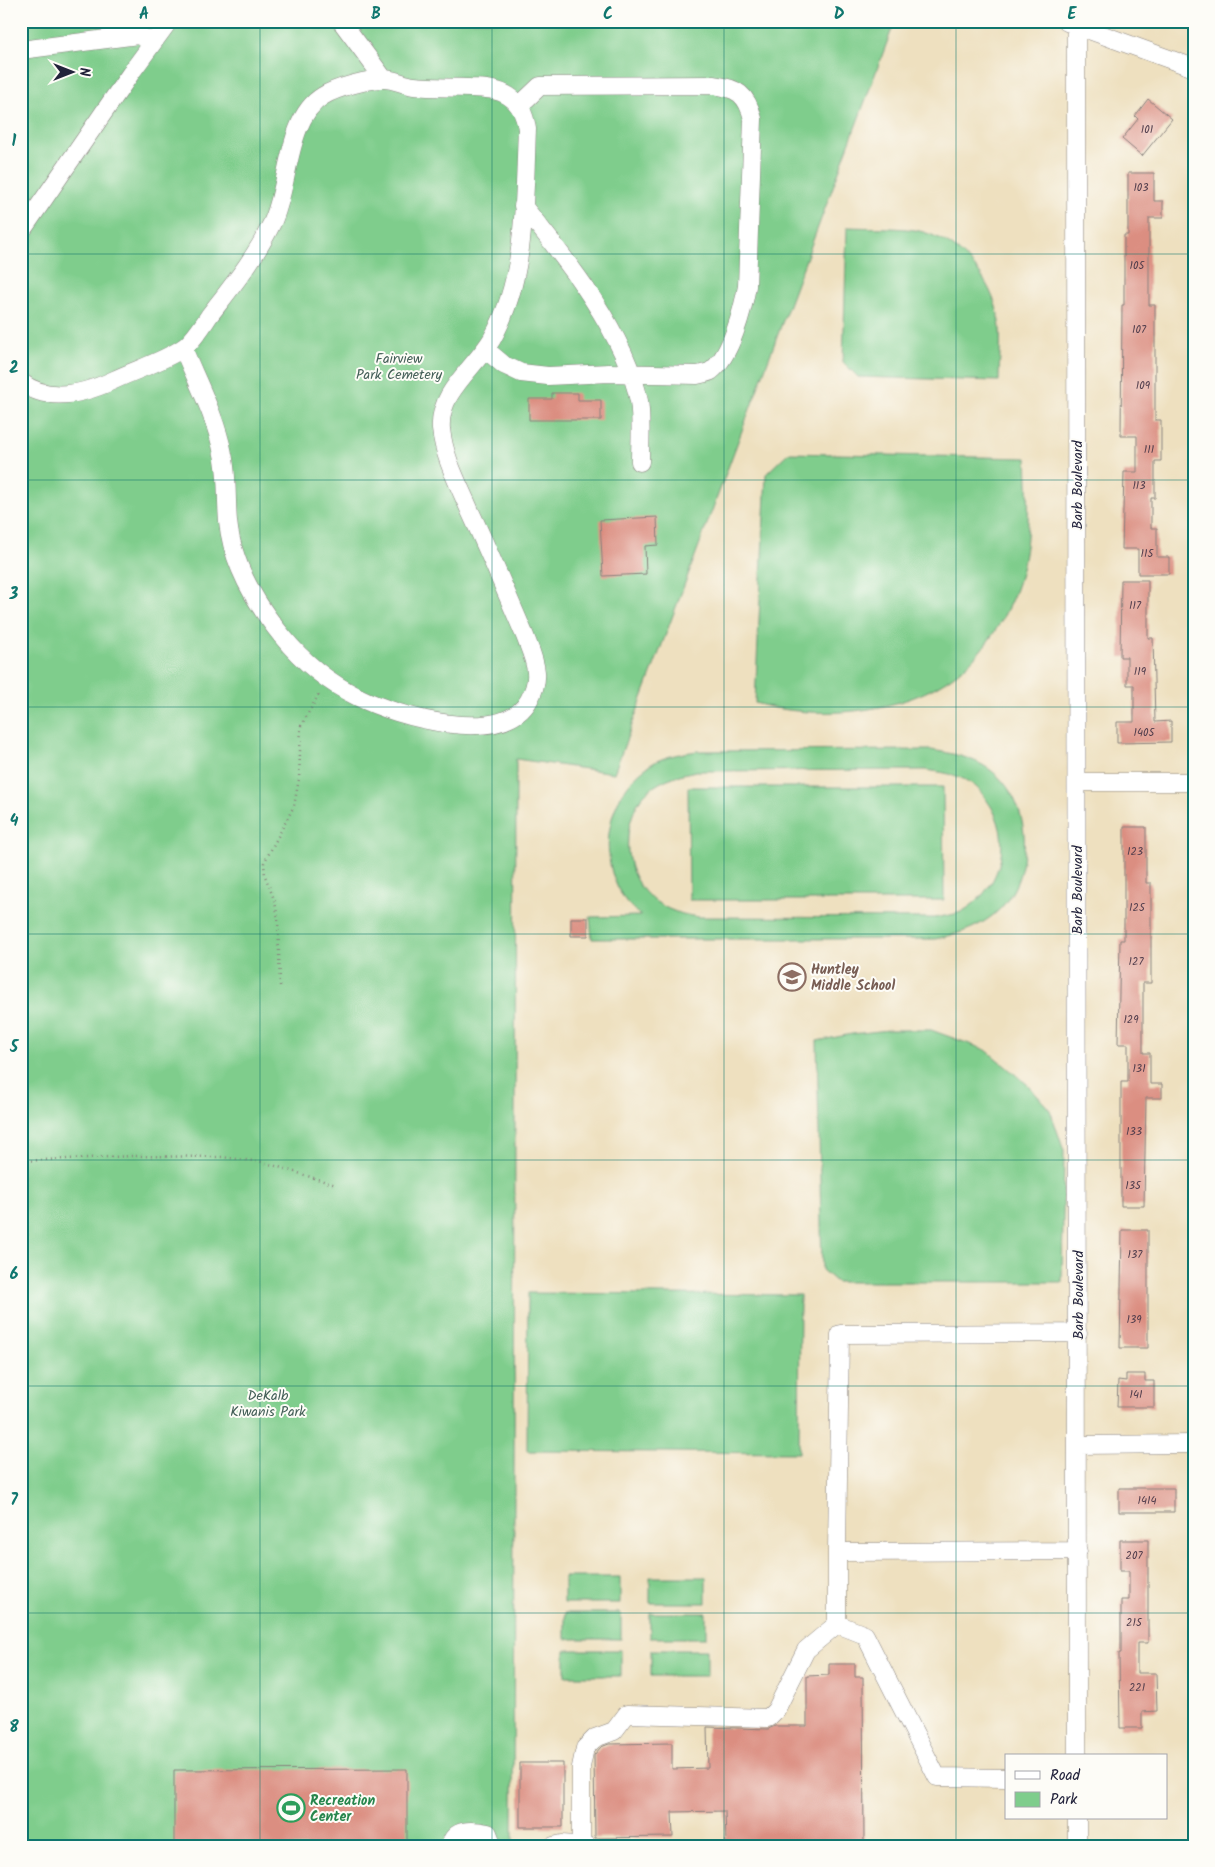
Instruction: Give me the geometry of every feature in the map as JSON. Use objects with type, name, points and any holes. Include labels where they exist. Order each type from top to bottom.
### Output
[{"type":"street","points":[[21,232],[153,42],[170,21]]},
{"type":"street","points":[[341,21],[384,79]]},
{"type":"street","points":[[1071,23],[1194,68]]},
{"type":"street","name":"Barb Boulevard","points":[[1071,23],[1077,782],[1077,1754]]},
{"type":"street","points":[[21,50],[138,35],[153,42]]},
{"type":"street","points":[[21,382],[38,392],[48,394],[75,393],[104,385],[183,348],[249,264],[273,222],[284,190],[297,129],[304,114],[313,103],[332,92],[384,79],[422,87],[496,90],[507,94],[519,106],[526,118],[527,129],[519,251],[513,286],[505,310],[485,349],[450,394],[444,407],[441,429],[454,474],[525,636],[536,672],[534,692],[525,708],[507,721],[467,725],[435,722],[404,715],[357,697],[327,679],[306,663],[282,635],[241,571],[230,536],[226,473],[221,446],[183,348]]},
{"type":"street","points":[[485,349],[504,365],[521,373],[548,376],[696,375],[710,372],[724,358],[743,306],[747,286],[753,119],[744,97],[733,88],[713,85],[540,86],[519,106]]},
{"type":"street","points":[[523,206],[579,279],[621,348],[639,402],[640,462]]},
{"type":"street","points":[[1077,782],[1194,782]]},
{"type":"street","points":[[837,1624],[840,1334],[1078,1333]]},
{"type":"street","points":[[1078,1445],[1194,1444]]},
{"type":"street","points":[[837,1552],[1078,1551]]},
{"type":"street","points":[[837,1624],[865,1635],[938,1777],[1005,1778]]},
{"type":"street","points":[[581,1845],[581,1767],[585,1748],[595,1738],[614,1731],[627,1714],[768,1718],[776,1710],[806,1650],[837,1624]]},
{"type":"street","points":[[1076,1846],[1077,1820]]},
{"type":"street","points":[[450,1846],[453,1837],[458,1832],[479,1832],[488,1833],[493,1846]]},
{"type":"street","points":[[553,1846],[562,1844],[588,1846]]},
{"type":"path","points":[[280,986],[278,919],[275,902],[265,876],[264,863],[294,806],[299,779],[301,726],[327,679]]},
{"type":"path","points":[[21,1161],[131,1156],[222,1157],[263,1162],[336,1185]]},
{"type":"green space","name":"Fairview Park Cemetery","points":[[21,21],[895,21],[614,773],[516,759],[513,1846],[21,1846]]},
{"type":"green space","points":[[847,227],[907,229],[931,234],[959,251],[971,263],[989,290],[999,320],[999,381],[858,377],[843,362]]},
{"type":"green space","points":[[788,453],[1027,458],[1028,524],[1021,574],[1010,603],[996,629],[979,652],[958,673],[925,692],[902,701],[853,711],[802,712],[755,703],[766,474]]},
{"type":"green space","points":[[931,750],[968,759],[989,769],[1003,782],[1014,798],[1021,816],[1024,836],[1024,856],[1020,875],[1012,893],[1000,909],[986,921],[953,935],[935,939],[592,939],[590,917],[641,916],[625,900],[615,882],[610,863],[608,844],[611,824],[617,805],[627,788],[640,773],[657,761],[682,753],[698,751]],"holes":[[[925,770],[948,774],[969,782],[982,794],[992,808],[998,822],[1001,837],[999,866],[985,892],[961,912],[935,918],[699,917],[668,909],[656,902],[645,892],[631,868],[628,853],[628,836],[637,806],[648,791],[674,777],[696,771]]]},
{"type":"green space","points":[[688,787],[943,787],[944,900],[689,900]]},
{"type":"green space","points":[[889,1030],[931,1030],[986,1050],[1028,1085],[1050,1110],[1064,1151],[1062,1282],[836,1282],[822,1270],[817,1041],[852,1034]]},
{"type":"green space","points":[[528,1293],[800,1295],[799,1453],[527,1451]]},
{"type":"green space","points":[[564,1577],[620,1577],[620,1603],[564,1603]]},
{"type":"green space","points":[[650,1577],[706,1577],[706,1603],[650,1603]]},
{"type":"green space","points":[[565,1613],[621,1613],[621,1639],[565,1639]]},
{"type":"green space","points":[[650,1613],[706,1613],[706,1638],[650,1638]]},
{"type":"green space","points":[[565,1650],[621,1650],[621,1676],[565,1676]]},
{"type":"green space","points":[[651,1650],[707,1650],[707,1676],[651,1676]]},
{"type":"building","points":[[1148,99],[1172,119],[1142,156],[1122,139],[1138,119],[1135,116]]},
{"type":"building","points":[[1128,173],[1154,173],[1154,201],[1163,201],[1163,218],[1149,218],[1149,305],[1155,305],[1155,420],[1161,420],[1161,461],[1155,461],[1155,498],[1151,498],[1151,528],[1157,528],[1157,557],[1169,557],[1169,574],[1138,574],[1138,549],[1122,549],[1124,472],[1137,472],[1137,436],[1121,436],[1122,305],[1124,305],[1124,235],[1128,235]]},
{"type":"building","points":[[552,393],[578,393],[578,400],[601,400],[601,420],[529,420],[529,399],[552,399]]},
{"type":"building","points":[[657,517],[658,545],[645,546],[646,574],[603,576],[600,520]]},
{"type":"building","points":[[1121,580],[1148,580],[1148,638],[1153,638],[1155,722],[1171,721],[1171,742],[1117,743],[1117,722],[1134,722],[1134,685],[1127,685],[1127,657],[1120,657]]},
{"type":"building","points":[[1124,827],[1146,827],[1146,883],[1151,883],[1151,983],[1143,983],[1143,1053],[1150,1053],[1150,1084],[1162,1084],[1162,1098],[1146,1098],[1144,1206],[1121,1206],[1121,1082],[1128,1082],[1128,1044],[1118,1044],[1120,940],[1124,940]]},
{"type":"building","points":[[571,918],[588,918],[588,936],[571,936]]},
{"type":"building","points":[[1122,1230],[1148,1230],[1148,1348],[1120,1348]]},
{"type":"building","points":[[1126,1374],[1145,1374],[1145,1381],[1154,1381],[1154,1407],[1117,1407],[1118,1380],[1126,1381]]},
{"type":"building","points":[[1119,1488],[1174,1488],[1174,1512],[1119,1512]]},
{"type":"building","points":[[1120,1540],[1148,1540],[1148,1643],[1137,1643],[1137,1673],[1156,1673],[1157,1711],[1142,1712],[1142,1728],[1120,1728],[1119,1653],[1121,1653],[1121,1600],[1129,1600],[1129,1571],[1120,1571]]},
{"type":"building","points":[[829,1664],[855,1664],[855,1677],[863,1677],[864,1846],[726,1846],[725,1811],[672,1812],[673,1837],[595,1838],[594,1755],[601,1747],[609,1744],[672,1743],[672,1769],[708,1768],[707,1727],[768,1729],[775,1726],[807,1726],[807,1676],[829,1675]]},
{"type":"building","points":[[520,1763],[563,1763],[563,1827],[520,1827]]},
{"type":"building","name":"Recreation Center","points":[[407,1769],[407,1846],[174,1846],[174,1770]]},
{"type":"place","name":"Huntley Middle School","points":[[792,977]]},
{"type":"place","name":"Recreation Center","points":[[291,1808]]},
{"type":"park label","name":"DeKalb Kiwanis Park","points":[[268,1404]]}]
